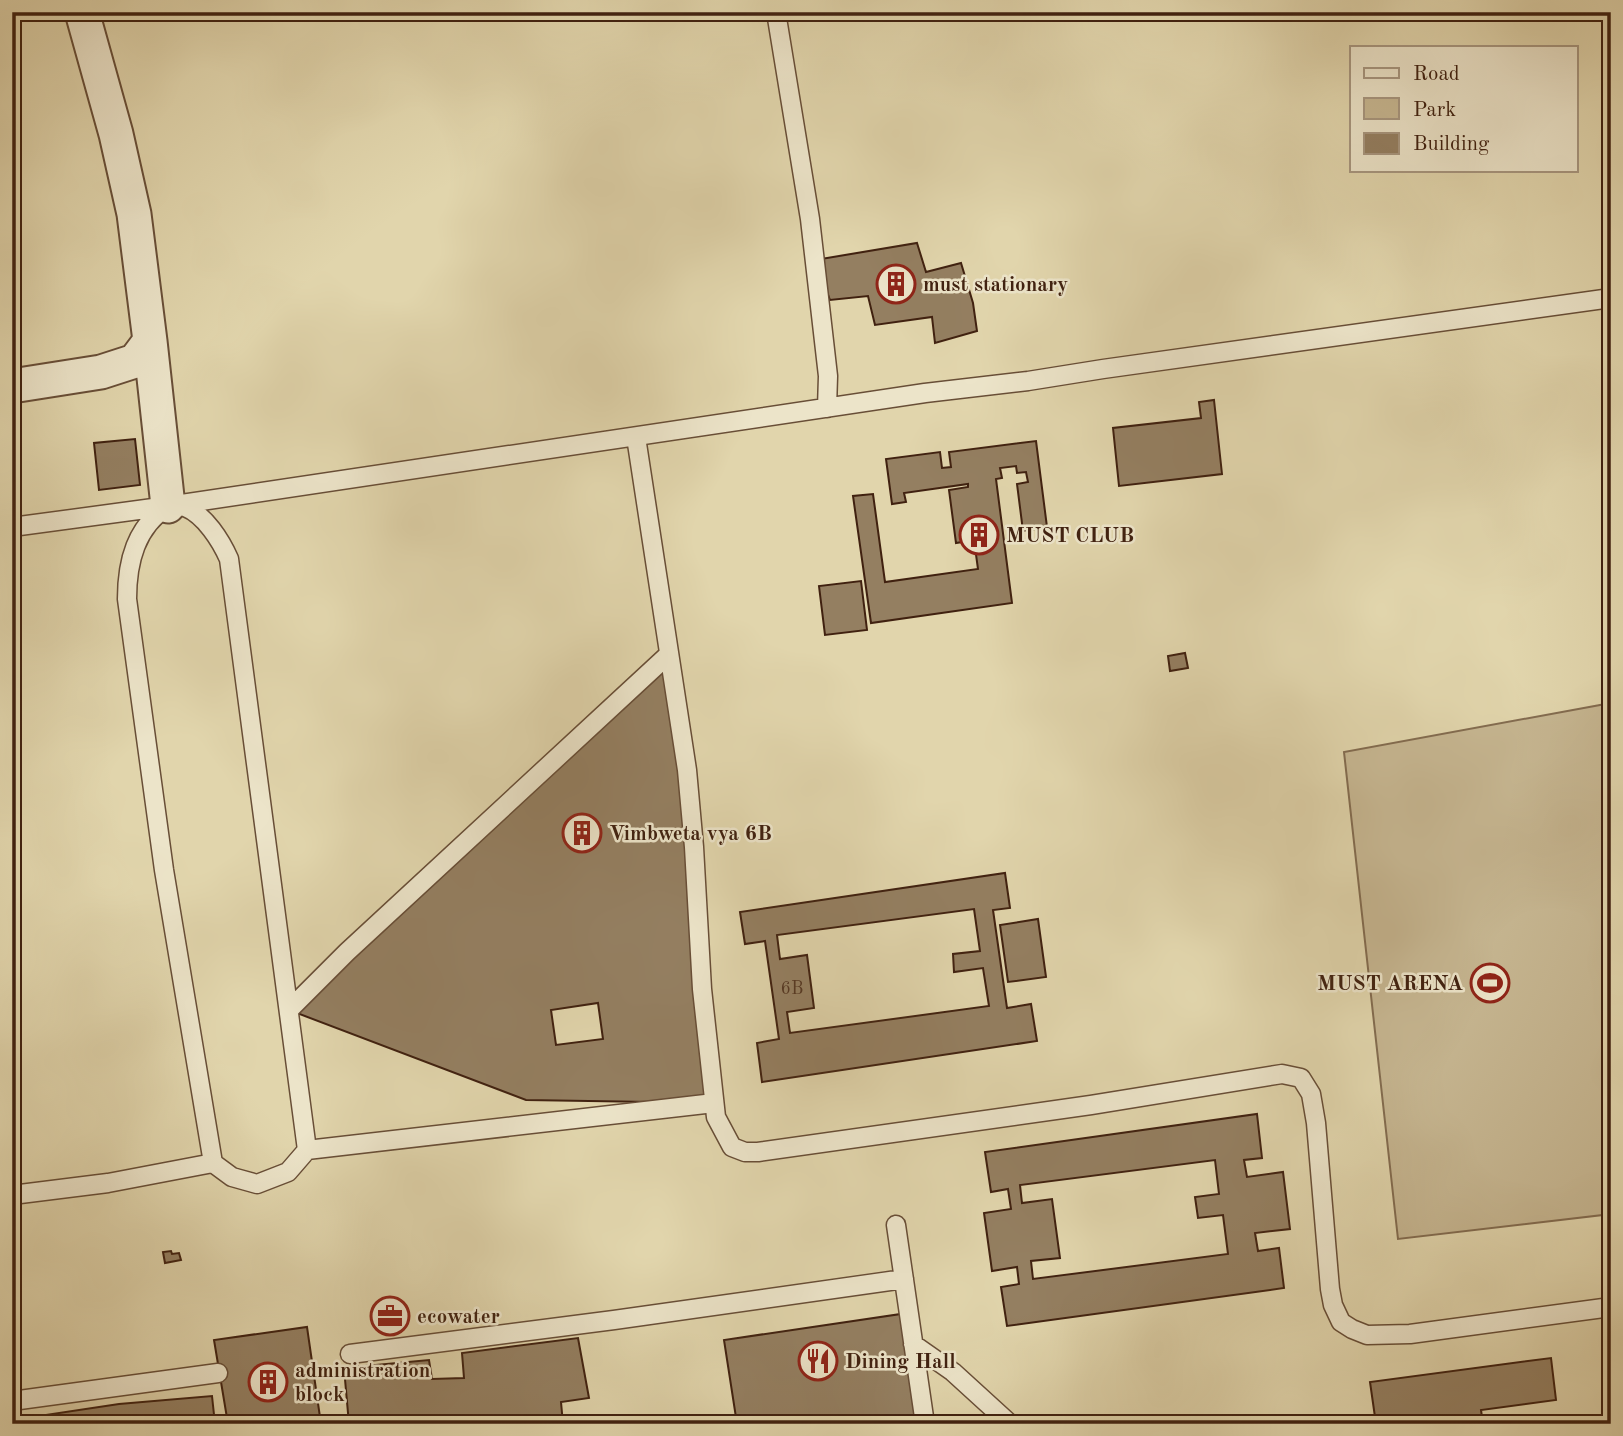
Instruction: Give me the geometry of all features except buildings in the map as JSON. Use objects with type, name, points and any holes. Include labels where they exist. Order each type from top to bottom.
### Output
[{"type":"street","points":[[82,12],[116,134],[134,214],[168,506]]},
{"type":"street","points":[[12,386],[101,372],[135,360],[150,341]]},
{"type":"lane","points":[[776,12],[810,219],[828,376],[827,408]]},
{"type":"lane","points":[[12,527],[827,408],[1611,298]]},
{"type":"lane","points":[[636,437],[687,770],[702,989],[714,1104],[721,1129],[732,1147],[745,1152],[758,1152],[1091,1105],[1282,1074],[1301,1078],[1311,1094],[1316,1123],[1330,1289],[1333,1305],[1342,1322],[1367,1335],[1410,1334],[1611,1307]]},
{"type":"lane","points":[[307,1150],[229,559],[221,542],[199,517],[185,507],[168,506],[153,516],[133,552],[127,573],[127,598],[164,870],[213,1163],[232,1177],[257,1184],[288,1172],[307,1150],[714,1104]]},
{"type":"lane","points":[[289,1010],[347,951],[668,655]]},
{"type":"lane","points":[[12,1195],[108,1183],[213,1163]]},
{"type":"lane","points":[[895,1225],[926,1424]]},
{"type":"lane","points":[[350,1354],[904,1279]]},
{"type":"lane","points":[[913,1344],[953,1372],[1010,1424]]},
{"type":"lane","points":[[12,1401],[218,1373]]},
{"type":"green space","name":"MUST ARENA","points":[[1611,703],[1611,1214],[1398,1239],[1344,752]]},
{"type":"place","name":"must stationary","points":[[896,284]]},
{"type":"place","name":"MUST CLUB","points":[[979,535]]},
{"type":"place","name":"Vimbweta vya 6B","points":[[582,833]]},
{"type":"place","name":"MUST ARENA","points":[[1490,983]]},
{"type":"place","name":"ecowater","points":[[390,1316]]},
{"type":"place","name":"Dining Hall","points":[[818,1361]]},
{"type":"place","name":"administration block","points":[[268,1382]]}]
